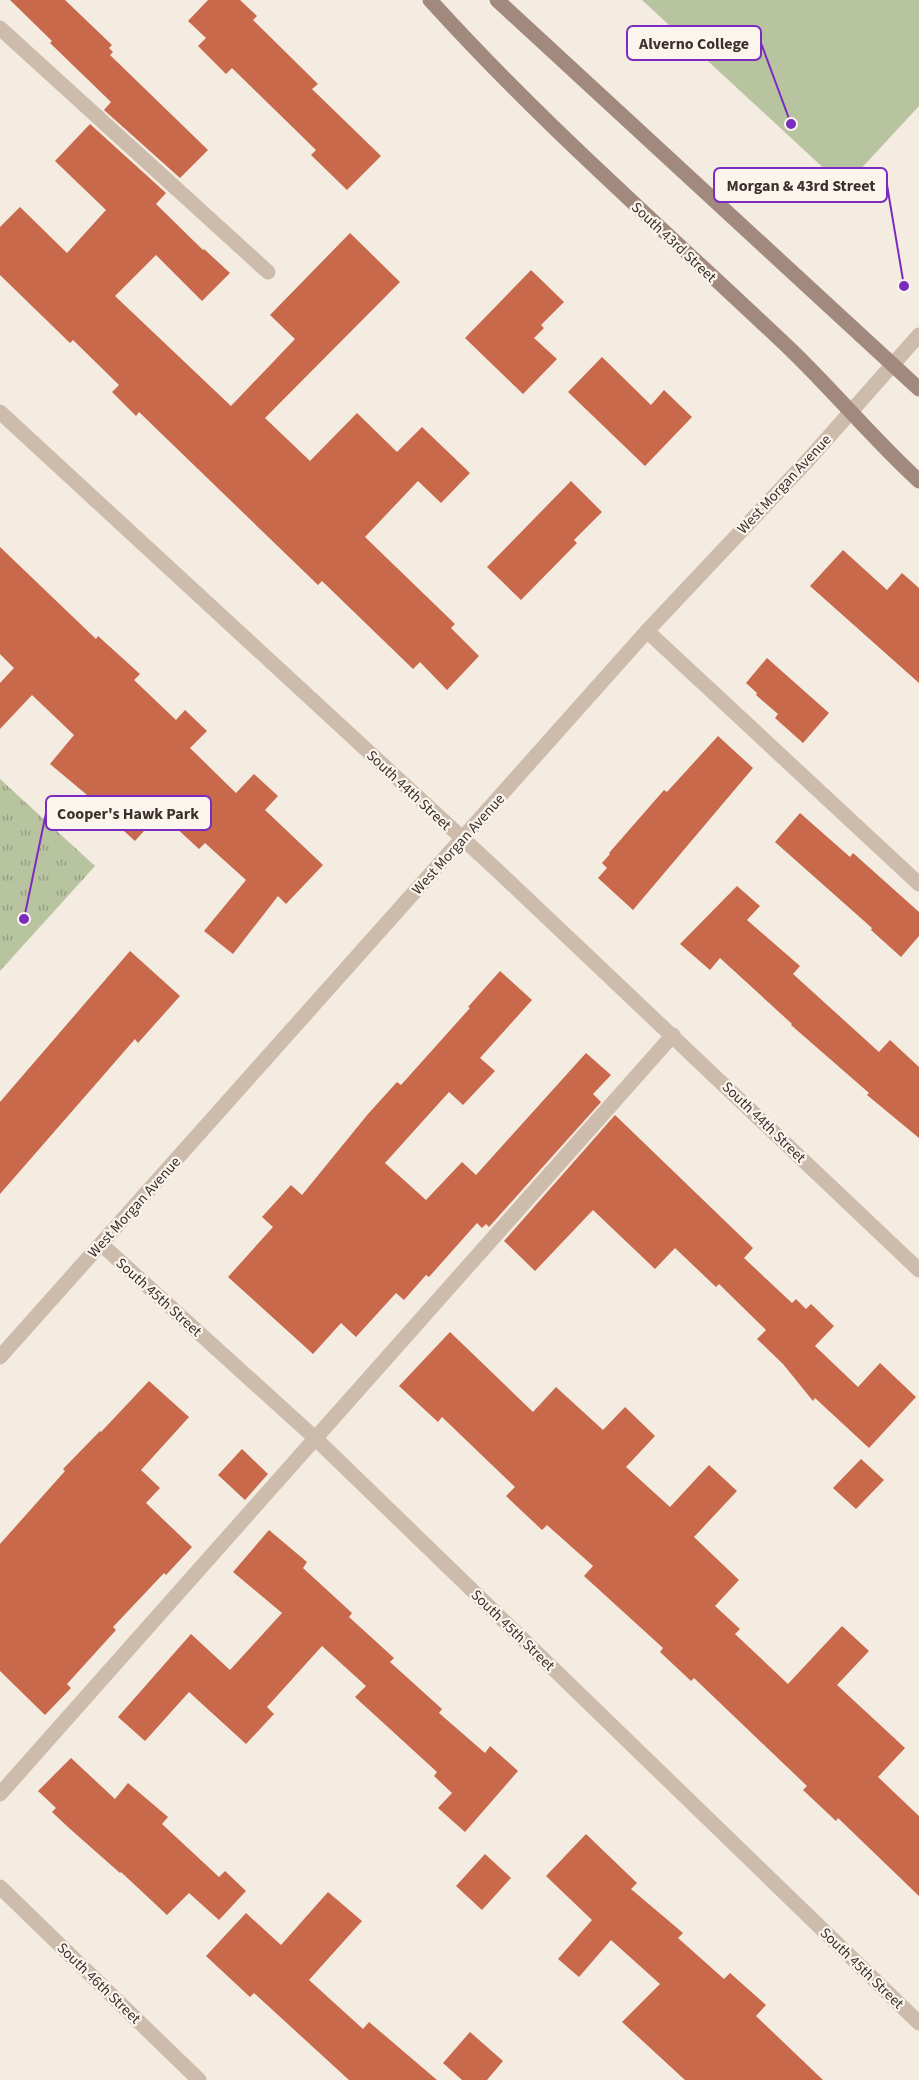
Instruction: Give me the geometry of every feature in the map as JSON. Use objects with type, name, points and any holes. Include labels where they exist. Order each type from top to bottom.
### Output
[{"type":"main road","name":"South 43rd Street","points":[[430,0],[472,46],[591,165],[790,350],[919,481]]},
{"type":"main road","points":[[497,0],[919,389]]},
{"type":"street","points":[[0,28],[268,272]]},
{"type":"street","name":"West Morgan Avenue","points":[[0,1357],[647,631],[808,460],[919,335]]},
{"type":"street","name":"South 44th Street","points":[[0,412],[673,1035],[919,1270]]},
{"type":"street","points":[[647,631],[919,884]]},
{"type":"street","points":[[0,1794],[673,1035]]},
{"type":"street","name":"South 45th Street","points":[[101,1244],[315,1438],[919,2023]]},
{"type":"street","name":"South 46th Street","points":[[0,1887],[199,2080]]},
{"type":"green space","points":[[642,0],[919,0],[919,106],[844,187]]},
{"type":"green space","points":[[0,779],[95,866],[0,971]]},
{"type":"building","points":[[10,0],[65,0],[112,45],[109,48],[113,52],[110,55],[208,150],[180,178],[104,110],[111,102],[50,43],[52,41]]},
{"type":"building","points":[[208,0],[240,0],[257,16],[253,20],[318,84],[312,89],[381,156],[347,190],[311,155],[316,150],[232,68],[226,74],[198,46],[206,38],[188,21]]},
{"type":"building","points":[[90,124],[166,193],[156,204],[230,273],[202,301],[156,255],[115,296],[231,406],[295,339],[270,315],[350,233],[400,282],[265,418],[310,461],[357,413],[397,452],[422,427],[470,473],[441,503],[418,481],[365,537],[455,624],[451,628],[479,656],[447,690],[420,662],[413,669],[322,581],[318,585],[139,412],[136,416],[112,392],[119,385],[73,340],[70,343],[0,275],[0,227],[20,207],[67,253],[106,210],[55,161]]},
{"type":"building","points":[[531,270],[564,302],[541,325],[544,328],[534,338],[557,359],[523,394],[465,338]]},
{"type":"building","points":[[602,357],[651,405],[664,390],[692,417],[645,466],[568,392]]},
{"type":"building","points":[[571,481],[602,512],[574,540],[577,543],[521,600],[487,567]]},
{"type":"building","points":[[0,547],[96,639],[98,636],[140,674],[134,680],[176,720],[185,710],[207,731],[190,748],[236,793],[254,774],[278,796],[265,810],[323,865],[286,904],[278,896],[233,954],[204,931],[246,880],[205,843],[199,849],[160,813],[135,841],[103,812],[105,810],[50,764],[74,735],[32,695],[0,729],[0,683],[14,668],[0,654]]},
{"type":"building","points":[[843,550],[887,590],[902,573],[919,588],[919,683],[810,586]]},
{"type":"building","points":[[767,658],[829,713],[803,743],[775,718],[778,714],[746,683]]},
{"type":"building","points":[[718,736],[753,768],[633,910],[598,878],[607,868],[602,863],[664,790],[667,792]]},
{"type":"building","points":[[800,813],[850,857],[853,853],[919,912],[919,936],[901,957],[871,930],[872,928],[775,842]]},
{"type":"building","points":[[737,886],[760,906],[747,920],[800,966],[793,974],[879,1052],[890,1040],[919,1067],[919,1138],[867,1095],[869,1093],[791,1025],[720,958],[710,970],[680,944]]},
{"type":"building","points":[[130,951],[180,996],[138,1043],[135,1039],[0,1194],[0,1102]]},
{"type":"building","points":[[500,971],[532,1000],[480,1058],[495,1071],[463,1105],[449,1092],[385,1163],[426,1200],[462,1162],[476,1175],[586,1053],[611,1075],[593,1094],[601,1102],[489,1227],[486,1224],[482,1228],[477,1223],[429,1277],[426,1275],[404,1300],[396,1293],[356,1337],[341,1323],[313,1354],[228,1277],[273,1227],[262,1217],[291,1185],[302,1195],[368,1114],[397,1082],[401,1085]]},
{"type":"building","points":[[615,1115],[753,1248],[744,1258],[792,1303],[796,1299],[806,1309],[811,1304],[834,1326],[815,1346],[858,1387],[880,1363],[916,1397],[869,1448],[815,1398],[813,1401],[783,1364],[757,1339],[766,1330],[719,1284],[716,1287],[675,1248],[655,1269],[593,1210],[535,1271],[504,1241]]},
{"type":"building","points":[[450,1332],[533,1412],[556,1387],[603,1430],[625,1407],[655,1436],[626,1467],[670,1507],[709,1465],[737,1491],[694,1537],[739,1580],[715,1606],[740,1629],[735,1634],[788,1684],[842,1626],[869,1651],[837,1685],[905,1748],[878,1777],[919,1816],[919,1896],[838,1818],[836,1821],[803,1790],[807,1786],[694,1678],[691,1681],[660,1652],[663,1648],[584,1576],[593,1566],[547,1525],[542,1530],[506,1496],[515,1487],[442,1417],[438,1422],[399,1386]]},
{"type":"building","points":[[149,1381],[189,1417],[141,1470],[160,1488],[146,1503],[192,1547],[113,1627],[116,1630],[67,1684],[71,1688],[45,1715],[0,1671],[0,1544],[65,1471],[63,1469]]},
{"type":"building","points":[[242,1449],[268,1474],[245,1500],[218,1475]]},
{"type":"building","points":[[861,1459],[884,1480],[856,1509],[833,1488]]},
{"type":"building","points":[[269,1530],[307,1562],[303,1568],[352,1613],[349,1617],[394,1658],[390,1662],[442,1709],[439,1713],[485,1753],[490,1746],[518,1771],[465,1832],[438,1808],[452,1793],[434,1776],[437,1772],[355,1697],[366,1686],[322,1646],[267,1707],[274,1714],[246,1744],[189,1692],[145,1741],[118,1717],[191,1634],[230,1670],[282,1613],[233,1572]]},
{"type":"building","points":[[71,1758],[115,1799],[128,1783],[168,1817],[162,1824],[219,1877],[225,1871],[246,1891],[219,1920],[189,1893],[167,1915],[52,1812],[56,1808],[38,1791]]},
{"type":"building","points":[[586,1834],[637,1883],[631,1889],[683,1933],[678,1938],[724,1979],[730,1973],[766,2005],[756,2016],[823,2080],[685,2080],[622,2022],[660,1984],[611,1940],[579,1977],[558,1959],[592,1920],[546,1876]]},
{"type":"building","points":[[485,1854],[511,1878],[482,1910],[456,1886]]},
{"type":"building","points":[[328,1892],[362,1921],[309,1980],[363,2029],[369,2022],[437,2080],[349,2080],[254,1993],[250,1997],[206,1956],[246,1913],[281,1945]]},
{"type":"building","points":[[470,2032],[503,2061],[487,2080],[462,2080],[443,2063]]},
{"type":"place","name":"Alverno College","points":[[791,124]]},
{"type":"place","name":"Morgan & 43rd Street","points":[[904,286]]},
{"type":"place","name":"Cooper's Hawk Park","points":[[24,919]]}]
